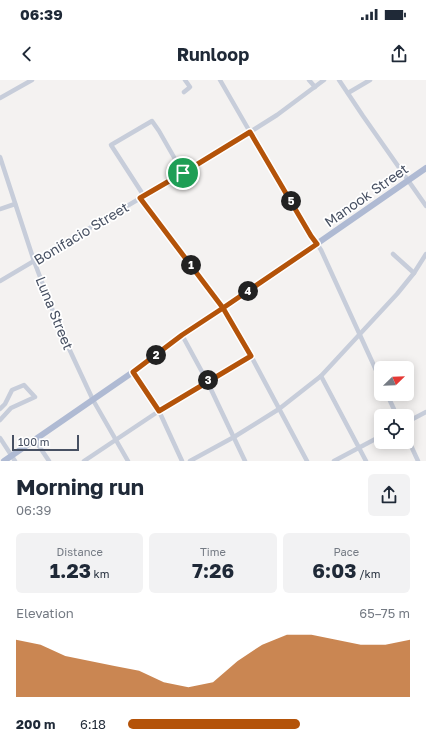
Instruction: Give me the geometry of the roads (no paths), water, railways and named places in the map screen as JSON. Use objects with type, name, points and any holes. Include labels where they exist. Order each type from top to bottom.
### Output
[{"type":"main road","name":"Manook Street","points":[[4,461],[13,458],[35,440],[133,372],[182,335],[426,168]]},
{"type":"street","points":[[0,98],[32,80]]},
{"type":"street","points":[[184,92],[190,88],[185,80]]},
{"type":"street","points":[[220,80],[326,259],[374,365]]},
{"type":"street","points":[[309,80],[315,87]]},
{"type":"street","name":"Bonifacio Street","points":[[0,281],[250,132],[277,115],[324,80]]},
{"type":"street","points":[[339,80],[426,206]]},
{"type":"street","points":[[348,93],[370,80]]},
{"type":"street","points":[[183,173],[152,121],[111,144],[142,197],[223,308],[251,356],[307,461]]},
{"type":"street","name":"Luna Street","points":[[0,159],[34,261],[59,327],[93,400],[128,461]]},
{"type":"street","points":[[0,209],[15,204]]},
{"type":"street","points":[[393,254],[414,274]]},
{"type":"street","points":[[190,461],[234,437],[280,409],[321,376],[398,294],[414,274],[426,254]]},
{"type":"street","points":[[182,335],[207,381],[245,461]]},
{"type":"street","points":[[84,461],[159,411],[251,356]]},
{"type":"street","points":[[133,372],[159,411],[182,461]]},
{"type":"street","points":[[321,376],[366,461]]},
{"type":"street","points":[[0,409],[5,404],[12,390],[24,385],[35,398],[11,408],[0,420]]},
{"type":"street","points":[[414,418],[426,412]]},
{"type":"street","points":[[0,438],[13,458]]},
{"type":"street","points":[[35,440],[49,461]]},
{"type":"street","points":[[334,461],[374,440]]},
{"type":"street","points":[[412,449],[418,461]]}]
